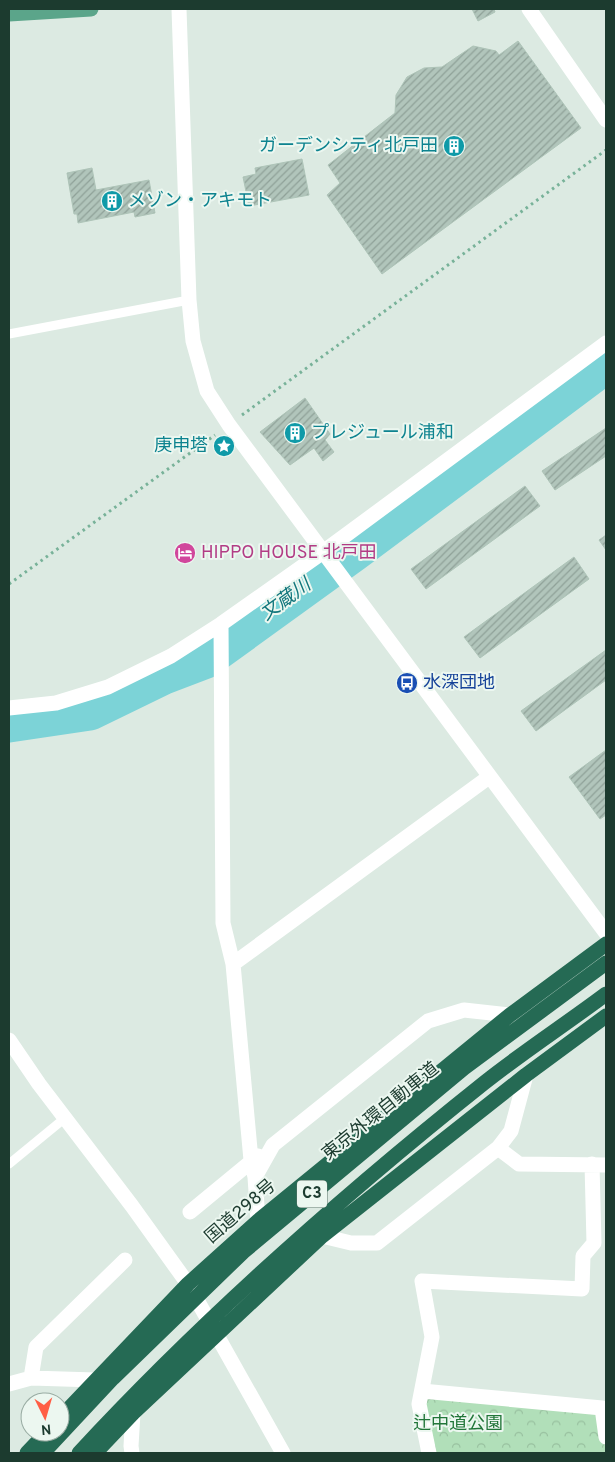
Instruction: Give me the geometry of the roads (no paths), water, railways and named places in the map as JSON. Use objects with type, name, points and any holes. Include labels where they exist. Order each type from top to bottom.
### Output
[{"type":"highway","name":"国道298号","points":[[70,1407],[188,1284],[258,1221],[510,1015],[606,944]]},
{"type":"highway","name":"東京外環自動車道","points":[[43,1453],[113,1378],[243,1252],[464,1068],[606,963]]},
{"type":"highway","name":"C3","points":[[79,1453],[130,1398],[274,1260],[485,1082],[606,994]]},
{"type":"highway","points":[[94,1453],[133,1413],[322,1236],[526,1074],[606,1016]]},
{"type":"highway","points":[[27,1453],[37,1442]]},
{"type":"main road","points":[[9,14],[91,9]]},
{"type":"street","points":[[179,9],[189,300],[193,341],[207,391],[229,425],[606,933]]},
{"type":"street","points":[[529,9],[606,120]]},
{"type":"street","points":[[9,708],[56,703],[108,687],[171,656],[326,555],[606,343]]},
{"type":"street","points":[[221,624],[223,923],[232,964],[258,1221]]},
{"type":"street","points":[[232,964],[489,777]]},
{"type":"street","points":[[190,1212],[251,1160],[273,1145],[428,1021],[464,1010],[510,1015]]},
{"type":"street","points":[[9,1040],[39,1084],[132,1206],[188,1284],[284,1453]]},
{"type":"street","points":[[322,1236],[351,1243],[377,1243],[498,1148],[511,1131],[526,1074]]},
{"type":"street","points":[[255,1177],[273,1145]]},
{"type":"street","points":[[429,1453],[419,1404],[432,1337],[422,1280],[582,1289],[584,1256],[594,1244],[599,1165],[519,1164],[498,1148]]},
{"type":"street","points":[[31,1378],[36,1348],[126,1260]]},
{"type":"street","points":[[9,1384],[31,1378],[95,1380]]},
{"type":"street","points":[[422,1391],[602,1408],[606,1437]]},
{"type":"street","points":[[132,1453],[133,1413]]},
{"type":"lane","points":[[9,334],[189,300]]},
{"type":"lane","points":[[9,1164],[65,1118]]},
{"type":"waterway","name":"文蔵川","points":[[9,723],[90,711],[164,675],[206,659],[354,552],[606,364]]},
{"type":"place","name":"ガーデンシティ北戸田","points":[[454,146]]},
{"type":"place","name":"メゾン・アキモト","points":[[112,201]]},
{"type":"place","name":"プレジュール浦和","points":[[295,433]]},
{"type":"place","name":"庚申塔","points":[[224,446]]},
{"type":"place","name":"HIPPO HOUSE 北戸田","points":[[185,553]]},
{"type":"place","name":"水深団地","points":[[407,683]]},
{"type":"park label","name":"辻中道公園","points":[[458,1424]]}]
